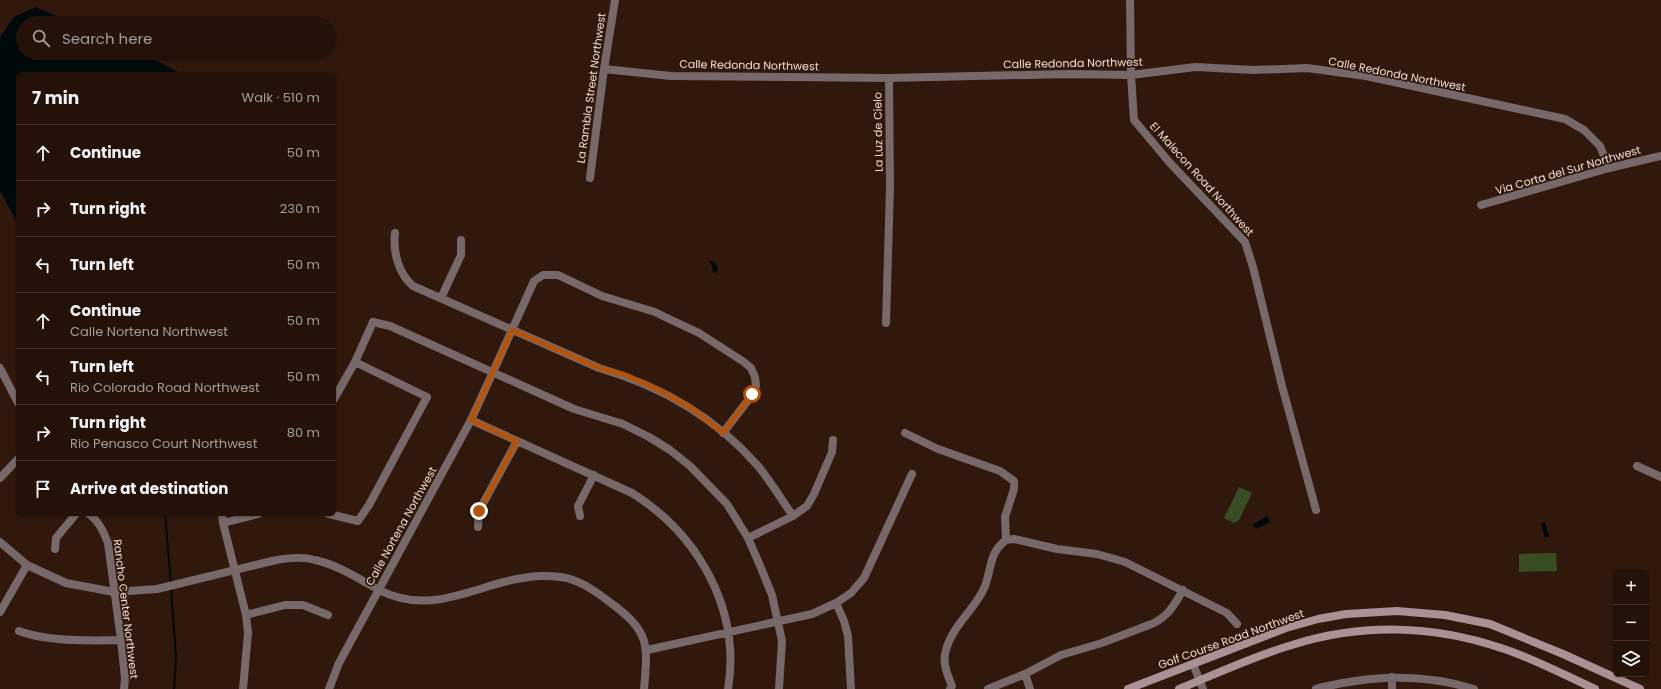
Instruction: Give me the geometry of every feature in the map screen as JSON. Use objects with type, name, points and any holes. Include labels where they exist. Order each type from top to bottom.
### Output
[{"type":"main road","name":"Golf Course Road Northwest","points":[[1128,689],[1286,628],[1318,619],[1346,614],[1397,611],[1422,612],[1490,624],[1563,654],[1640,689]]},
{"type":"main road","points":[[1179,689],[1292,645],[1342,633],[1395,629],[1426,631],[1461,636],[1514,652],[1596,689]]},
{"type":"street","name":"La Rambla Street Northwest","points":[[590,178],[604,69],[615,0]]},
{"type":"street","name":"El Malecon Road Northwest","points":[[1130,0],[1131,75],[1134,120],[1170,163],[1245,242],[1253,267],[1282,386],[1316,510]]},
{"type":"street","name":"Calle Redonda Northwest","points":[[604,69],[671,76],[889,78],[1068,74],[1131,75],[1194,68],[1254,70],[1307,68],[1366,76],[1489,104],[1565,119],[1584,130],[1600,146],[1609,168]]},
{"type":"street","name":"La Luz de Cielo","points":[[886,323],[890,187],[889,78]]},
{"type":"street","name":"Via Corta del Sur Northwest","points":[[1481,206],[1609,168],[1661,156]]},
{"type":"street","points":[[395,233],[394,245],[400,270],[413,286],[599,368],[625,375],[657,389],[691,408],[744,451],[758,467],[793,516]]},
{"type":"street","points":[[441,298],[461,255],[461,240]]},
{"type":"street","name":"Calle Nortena Northwest","points":[[329,689],[339,663],[471,420],[534,281],[543,275],[558,275],[602,296],[655,312],[699,333],[751,368],[755,377],[756,386],[752,394],[723,433]]},
{"type":"street","points":[[336,395],[373,322],[390,326],[574,409],[623,424],[649,437],[670,450],[690,466],[726,504],[748,538],[772,595],[778,621],[782,642],[780,689]]},
{"type":"street","points":[[336,516],[358,521],[369,505],[427,397],[354,362]]},
{"type":"street","points":[[1,372],[16,399]]},
{"type":"street","points":[[471,420],[632,493],[666,517],[681,532],[707,571],[717,595],[728,631],[731,649],[731,667],[728,689]]},
{"type":"street","points":[[905,433],[938,448],[1000,471],[1014,481],[1014,489],[1004,517],[1006,540]]},
{"type":"street","points":[[748,538],[793,516],[807,506],[814,494],[832,452],[833,440]]},
{"type":"street","points":[[478,527],[479,511],[517,441]]},
{"type":"street","points":[[0,478],[16,461]]},
{"type":"street","points":[[1637,466],[1661,477]]},
{"type":"street","points":[[647,650],[728,631],[812,614],[836,603],[851,593],[864,578],[912,474]]},
{"type":"street","points":[[580,516],[578,506],[594,475]]},
{"type":"street","points":[[55,549],[56,538],[74,516]]},
{"type":"street","name":"Rancho Center Northwest","points":[[92,516],[104,531],[108,543],[121,640],[125,678],[124,689]]},
{"type":"street","points":[[222,516],[246,615],[248,633],[243,689],[246,689]]},
{"type":"street","points":[[223,523],[250,516]]},
{"type":"street","points":[[953,688],[946,670],[945,656],[948,642],[952,633],[982,592],[994,552],[998,546],[1006,540],[1014,539],[1097,554],[1125,562],[1227,613],[1237,624]]},
{"type":"street","points":[[0,542],[27,565],[66,583],[114,592],[157,589],[272,560],[289,558],[314,560],[342,570],[401,600],[429,602],[516,579],[533,576],[556,576],[572,579],[588,586],[632,619],[642,636],[647,650],[644,689]]},
{"type":"street","points":[[0,612],[27,565]]},
{"type":"street","points":[[988,689],[1024,674],[1062,655],[1102,643],[1158,621],[1170,611],[1183,590]]},
{"type":"street","points":[[836,603],[844,621],[848,636],[851,689]]},
{"type":"street","points":[[246,615],[285,605],[302,604],[328,615]]},
{"type":"street","points":[[20,631],[32,636],[121,640]]},
{"type":"street","points":[[1193,664],[1203,689]]},
{"type":"street","points":[[1024,674],[1030,689]]},
{"type":"street","points":[[1392,678],[1392,689]]},
{"type":"street","points":[[1316,689],[1360,680],[1392,678],[1435,680],[1474,689]]},
{"type":"green space","points":[[1239,487],[1252,493],[1239,520],[1234,523],[1224,518]]},
{"type":"green space","points":[[1556,553],[1557,571],[1519,572],[1519,554]]},
{"type":"shaded area","points":[[36,7],[57,16],[16,16]]},
{"type":"shaded area","points":[[16,16],[16,60],[155,60],[178,72],[16,72],[16,220],[0,191],[0,37]]},
{"type":"shaded area","points":[[709,261],[713,261],[718,267],[717,273],[713,273]]},
{"type":"shaded area","points":[[1267,516],[1270,522],[1256,529],[1253,524]]},
{"type":"shaded area","points":[[1545,522],[1549,537],[1545,538],[1541,523]]},
{"type":"waterway","points":[[165,516],[171,584]]},
{"type":"waterway","points":[[171,588],[176,657],[174,689]]},
{"type":"route","points":[[479,511],[517,441],[471,420],[512,330],[599,368],[625,375],[657,389],[691,408],[723,433],[752,394]]}]
